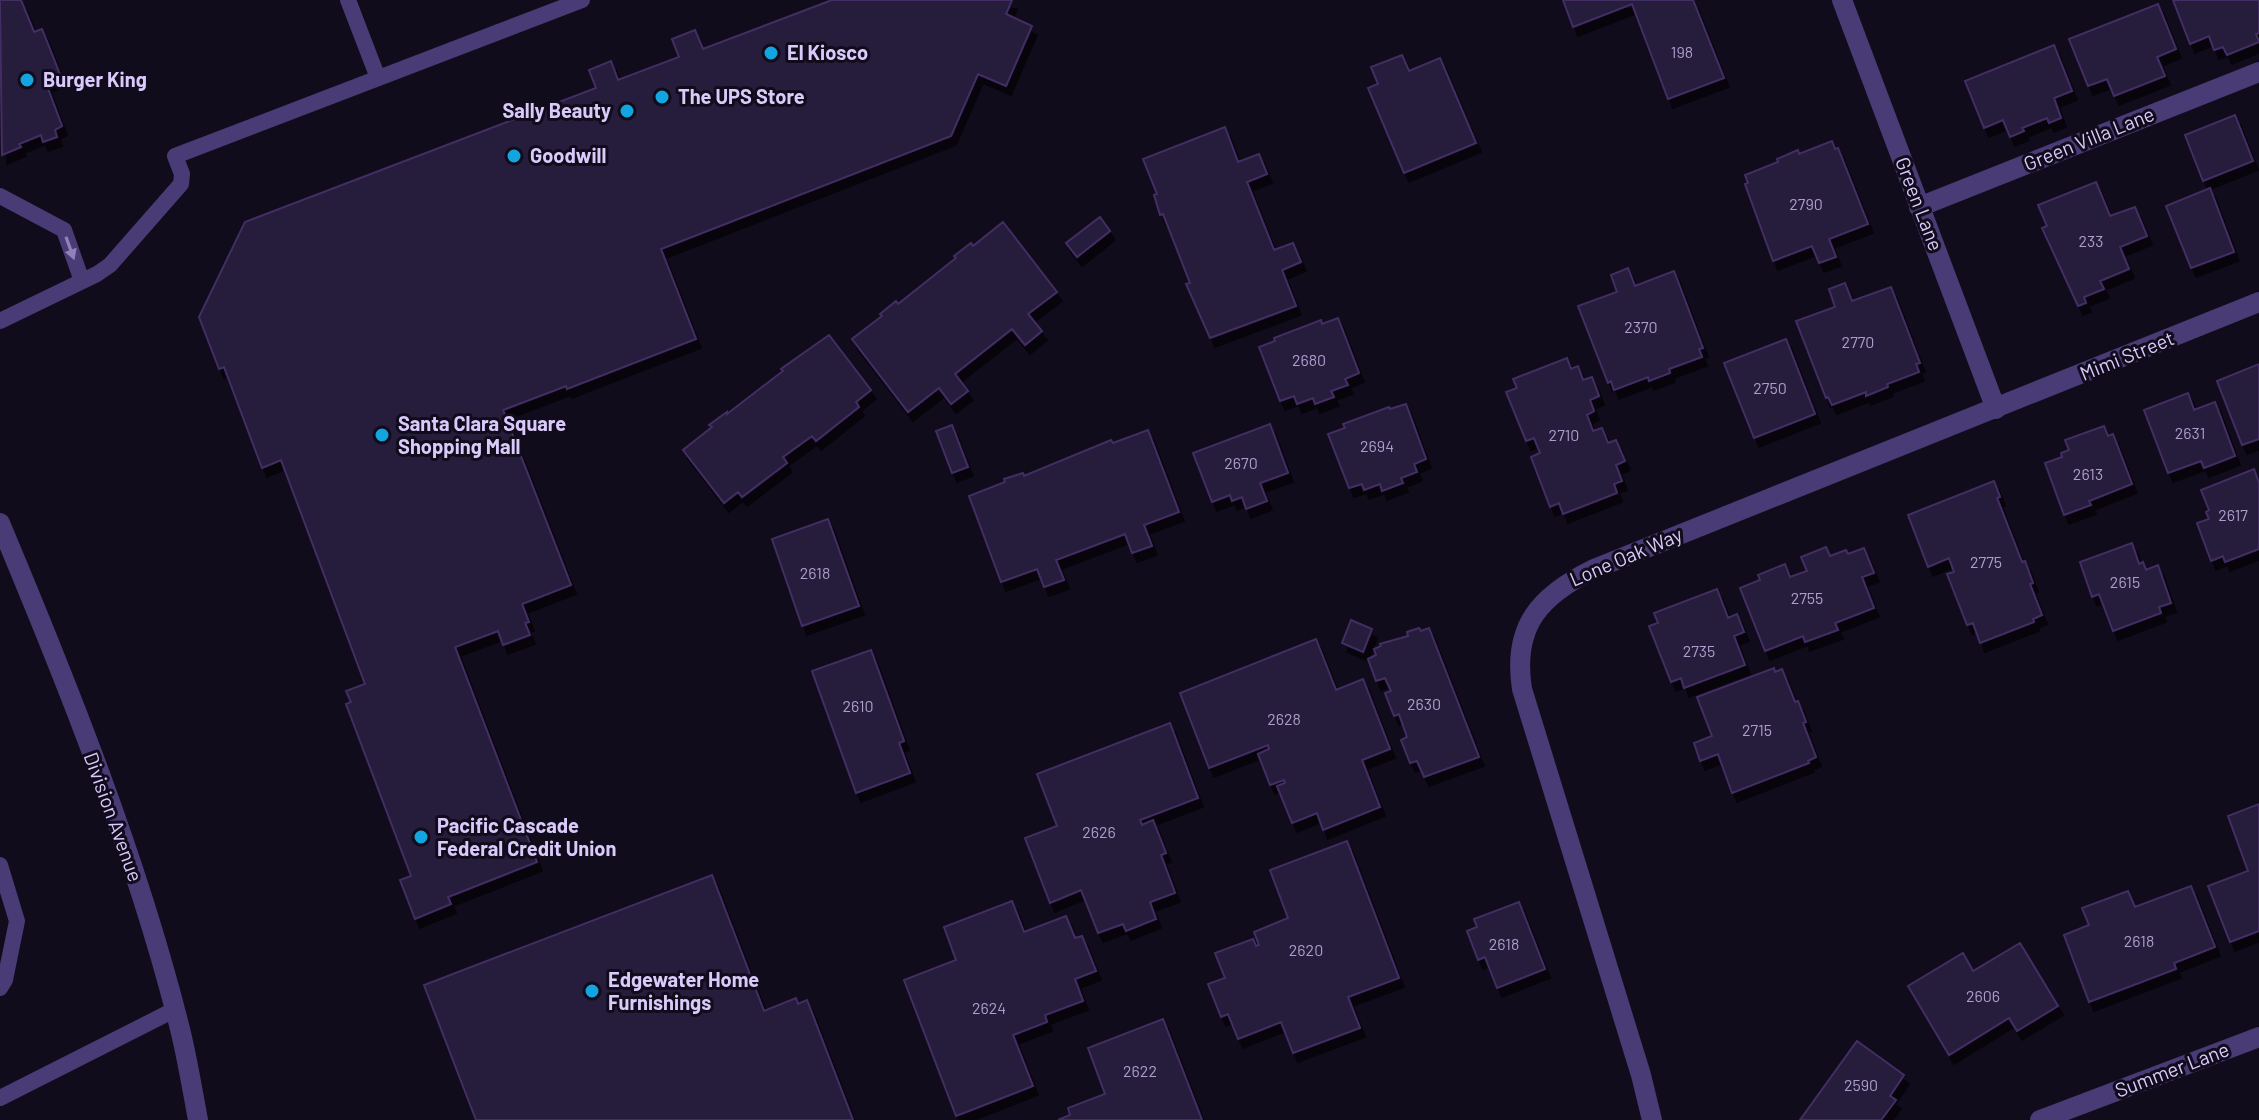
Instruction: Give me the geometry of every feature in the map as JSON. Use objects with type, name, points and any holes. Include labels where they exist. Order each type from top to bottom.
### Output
[{"type":"street","name":"Green Lane","points":[[1842,0],[1996,409]]},
{"type":"street","name":"Green Villa Lane","points":[[1919,207],[2259,72]]},
{"type":"street","name":"Mimi Street","points":[[1996,409],[2259,302]]},
{"type":"street","name":"Lone Oak Way","points":[[1652,1120],[1641,1075],[1522,689],[1521,650],[1528,626],[1551,594],[1594,569],[1996,409]]},
{"type":"street","name":"Division Avenue","points":[[0,523],[56,658],[141,894],[174,1010],[198,1120]]},
{"type":"street","name":"Summer Lane","points":[[2040,1120],[2259,1037]]},
{"type":"lane","points":[[348,0],[378,78]]},
{"type":"lane","points":[[0,321],[110,265],[181,184],[182,174],[175,156],[582,0]]},
{"type":"lane","points":[[0,196],[64,230],[82,281]]},
{"type":"lane","points":[[0,865],[17,921],[5,980],[0,988]]},
{"type":"lane","points":[[0,1098],[174,1010]]},
{"type":"building","name":"Burger King","points":[[0,0],[21,0],[34,32],[42,29],[61,77],[46,83],[62,126],[55,130],[57,137],[43,142],[41,135],[2,155]]},
{"type":"building","name":"Santa Clara Square Shopping Mall","points":[[832,0],[1012,0],[1006,14],[1032,26],[1006,86],[978,74],[951,136],[661,249],[696,339],[503,410],[571,585],[522,604],[530,635],[503,645],[498,631],[455,647],[537,862],[448,897],[451,904],[415,919],[400,880],[411,876],[346,704],[351,702],[346,691],[365,684],[281,460],[262,468],[224,367],[219,369],[199,317],[245,222],[596,88],[589,70],[611,61],[618,80],[679,57],[672,39],[695,30],[703,49]]},
{"type":"building","points":[[1563,0],[1693,0],[1724,78],[1668,99],[1632,4],[1573,27]]},
{"type":"building","points":[[2173,0],[2259,0],[2259,33],[2256,34],[2259,42],[2227,55],[2223,47],[2214,50],[2209,36],[2190,44]]},
{"type":"building","points":[[2158,4],[2176,49],[2157,57],[2165,76],[2114,96],[2107,79],[2088,86],[2069,39]]},
{"type":"building","points":[[2054,45],[2072,91],[2054,98],[2061,118],[2049,123],[2047,118],[2022,128],[2024,131],[2010,137],[2003,120],[1984,128],[1965,81]]},
{"type":"building","points":[[1402,55],[1409,71],[1440,58],[1476,143],[1404,173],[1368,88],[1378,84],[1371,67]]},
{"type":"building","points":[[2235,115],[2253,161],[2203,181],[2185,135]]},
{"type":"building","points":[[1225,127],[1238,162],[1259,154],[1267,174],[1247,182],[1274,250],[1293,243],[1301,262],[1282,270],[1296,306],[1210,338],[1186,284],[1190,283],[1163,214],[1160,215],[1154,195],[1157,194],[1143,159]]},
{"type":"building","points":[[1832,141],[1835,149],[1838,148],[1868,224],[1829,239],[1836,257],[1819,263],[1812,246],[1773,261],[1745,184],[1748,183],[1745,175],[1798,150],[1799,154]]},
{"type":"building","points":[[2096,182],[2110,216],[2135,207],[2147,236],[2120,247],[2129,269],[2100,281],[2104,289],[2084,297],[2086,303],[2078,306],[2042,228],[2047,226],[2038,205]]},
{"type":"building","points":[[2210,188],[2234,252],[2191,268],[2166,206]]},
{"type":"building","points":[[1100,217],[1110,231],[1077,257],[1066,243]]},
{"type":"building","points":[[1003,222],[1057,292],[1028,314],[1042,331],[1025,345],[1012,329],[955,374],[968,391],[951,404],[939,388],[908,412],[852,339],[896,301],[898,304],[956,258],[954,256],[971,243],[973,246]]},
{"type":"building","points":[[1628,268],[1635,286],[1674,271],[1703,348],[1699,349],[1702,357],[1669,369],[1670,373],[1649,381],[1648,377],[1614,390],[1611,381],[1608,383],[1578,306],[1617,292],[1611,275]]},
{"type":"building","points":[[1845,283],[1852,301],[1891,287],[1920,363],[1916,364],[1919,372],[1887,384],[1888,387],[1832,405],[1826,398],[1796,321],[1835,307],[1829,289]]},
{"type":"building","points":[[1338,318],[1359,373],[1345,379],[1348,385],[1331,391],[1334,397],[1315,404],[1313,398],[1297,404],[1294,396],[1280,401],[1259,347],[1321,320],[1322,324]]},
{"type":"building","points":[[829,335],[871,390],[856,402],[859,407],[816,441],[812,436],[783,457],[787,463],[742,497],[738,492],[724,503],[683,450],[712,427],[709,425]]},
{"type":"building","points":[[1786,339],[1815,414],[1754,438],[1724,363]]},
{"type":"building","points":[[1567,358],[1571,369],[1578,366],[1583,380],[1592,377],[1599,396],[1590,400],[1594,411],[1587,415],[1593,431],[1602,428],[1608,443],[1616,440],[1625,461],[1616,465],[1622,481],[1614,484],[1617,493],[1563,514],[1559,503],[1550,507],[1531,457],[1540,453],[1534,438],[1526,441],[1506,392],[1517,388],[1513,379]]},
{"type":"building","points":[[2259,364],[2259,439],[2242,445],[2217,381]]},
{"type":"building","points":[[2188,393],[2194,410],[2215,402],[2235,456],[2204,468],[2201,461],[2168,473],[2144,410]]},
{"type":"building","points":[[1406,404],[1426,459],[1414,464],[1417,472],[1401,478],[1403,483],[1382,491],[1380,484],[1364,490],[1362,484],[1349,488],[1328,434],[1345,428],[1343,424]]},
{"type":"building","points":[[1270,424],[1288,473],[1260,483],[1267,501],[1246,509],[1242,497],[1232,501],[1230,495],[1212,502],[1193,453]]},
{"type":"building","points":[[952,425],[968,467],[952,473],[936,431]]},
{"type":"building","points":[[2104,426],[2108,436],[2113,434],[2132,484],[2064,515],[2045,463],[2062,457],[2061,453],[2069,450],[2065,440]]},
{"type":"building","points":[[1148,430],[1179,512],[1144,525],[1152,546],[1132,553],[1125,534],[1056,560],[1064,580],[1044,587],[1037,569],[1001,582],[969,496],[1005,482],[1004,479],[1023,473],[1024,476],[1111,440],[1113,443]]},
{"type":"building","points":[[2254,469],[2259,483],[2259,549],[2225,562],[2223,556],[2211,561],[2197,523],[2209,519],[2201,490]]},
{"type":"building","points":[[1994,481],[2000,497],[1997,498],[2022,562],[2025,561],[2042,615],[2033,619],[2034,622],[1980,643],[1973,623],[1967,625],[1947,574],[1954,572],[1949,558],[1928,567],[1908,515]]},
{"type":"building","points":[[828,519],[859,606],[802,626],[772,539]]},
{"type":"building","points":[[2132,543],[2139,564],[2143,562],[2146,570],[2158,565],[2171,603],[2159,607],[2161,613],[2113,631],[2099,594],[2092,597],[2080,562]]},
{"type":"building","points":[[1826,547],[1830,556],[1864,548],[1874,573],[1862,577],[1874,608],[1835,623],[1838,630],[1805,642],[1803,636],[1765,651],[1740,588],[1760,580],[1758,575],[1785,564],[1790,577],[1807,571],[1801,557]]},
{"type":"building","points":[[1717,589],[1728,618],[1737,614],[1744,632],[1734,636],[1745,665],[1684,688],[1681,678],[1671,682],[1649,626],[1658,623],[1654,613]]},
{"type":"building","points":[[1351,620],[1372,629],[1363,652],[1342,643]]},
{"type":"building","points":[[1419,628],[1421,631],[1429,628],[1479,757],[1424,777],[1417,761],[1410,763],[1401,740],[1407,737],[1399,714],[1394,716],[1385,693],[1391,691],[1385,678],[1376,681],[1368,659],[1376,655],[1374,649],[1380,644],[1408,636],[1407,632]]},
{"type":"building","points":[[1316,639],[1336,690],[1363,679],[1390,749],[1362,760],[1380,807],[1323,830],[1317,813],[1292,823],[1277,786],[1285,783],[1284,780],[1270,785],[1258,754],[1269,749],[1268,745],[1209,768],[1180,693]]},
{"type":"building","points":[[871,650],[904,741],[899,743],[910,773],[856,793],[812,671]]},
{"type":"building","points":[[1774,668],[1775,672],[1782,669],[1795,702],[1798,701],[1816,757],[1809,763],[1732,793],[1718,754],[1700,761],[1694,743],[1712,736],[1697,697]]},
{"type":"building","points":[[1170,723],[1198,798],[1140,820],[1142,825],[1153,820],[1166,853],[1161,855],[1175,893],[1150,902],[1156,919],[1126,931],[1123,924],[1098,933],[1081,890],[1050,903],[1025,838],[1057,826],[1037,774]]},
{"type":"building","points":[[2259,804],[2259,931],[2230,942],[2208,886],[2248,871],[2228,816]]},
{"type":"building","points":[[1347,841],[1399,978],[1348,997],[1360,1028],[1293,1053],[1281,1022],[1238,1039],[1228,1014],[1221,1017],[1208,984],[1225,978],[1215,953],[1253,939],[1256,946],[1259,945],[1254,932],[1288,918],[1270,870]]},
{"type":"building","name":"Edgewater Home Furnishings","points":[[712,875],[764,1011],[796,998],[798,1004],[807,1000],[853,1120],[476,1120],[424,985]]},
{"type":"building","points":[[2191,886],[2215,947],[2174,963],[2176,969],[2089,1002],[2064,935],[2089,925],[2082,908],[2128,891],[2135,907]]},
{"type":"building","points":[[1012,901],[1024,932],[1066,916],[1075,938],[1082,936],[1096,971],[1075,979],[1083,1001],[1045,1015],[1047,1022],[1013,1035],[1033,1086],[956,1116],[904,980],[956,960],[944,927]]},
{"type":"building","points":[[1519,902],[1545,969],[1497,988],[1485,957],[1478,960],[1467,931],[1477,927],[1474,919]]},
{"type":"building","points":[[2020,943],[2058,1006],[2017,1031],[2009,1018],[1949,1055],[1908,986],[1963,953],[1973,971]]},
{"type":"building","points":[[1163,1019],[1202,1120],[1058,1120],[1070,1115],[1068,1108],[1105,1094],[1088,1048]]},
{"type":"building","points":[[1857,1041],[1904,1075],[1890,1096],[1896,1100],[1881,1120],[1800,1120]]},
{"type":"place","name":"El Kiosco","points":[[771,53]]},
{"type":"place","name":"Burger King","points":[[27,80]]},
{"type":"place","name":"The UPS Store","points":[[662,97]]},
{"type":"place","name":"Sally Beauty","points":[[627,111]]},
{"type":"place","name":"Goodwill","points":[[514,156]]},
{"type":"place","name":"Santa Clara Square Shopping Mall","points":[[382,435]]},
{"type":"place","name":"Pacific Cascade Federal Credit Union","points":[[421,837]]},
{"type":"place","name":"Edgewater Home Furnishings","points":[[592,991]]}]
